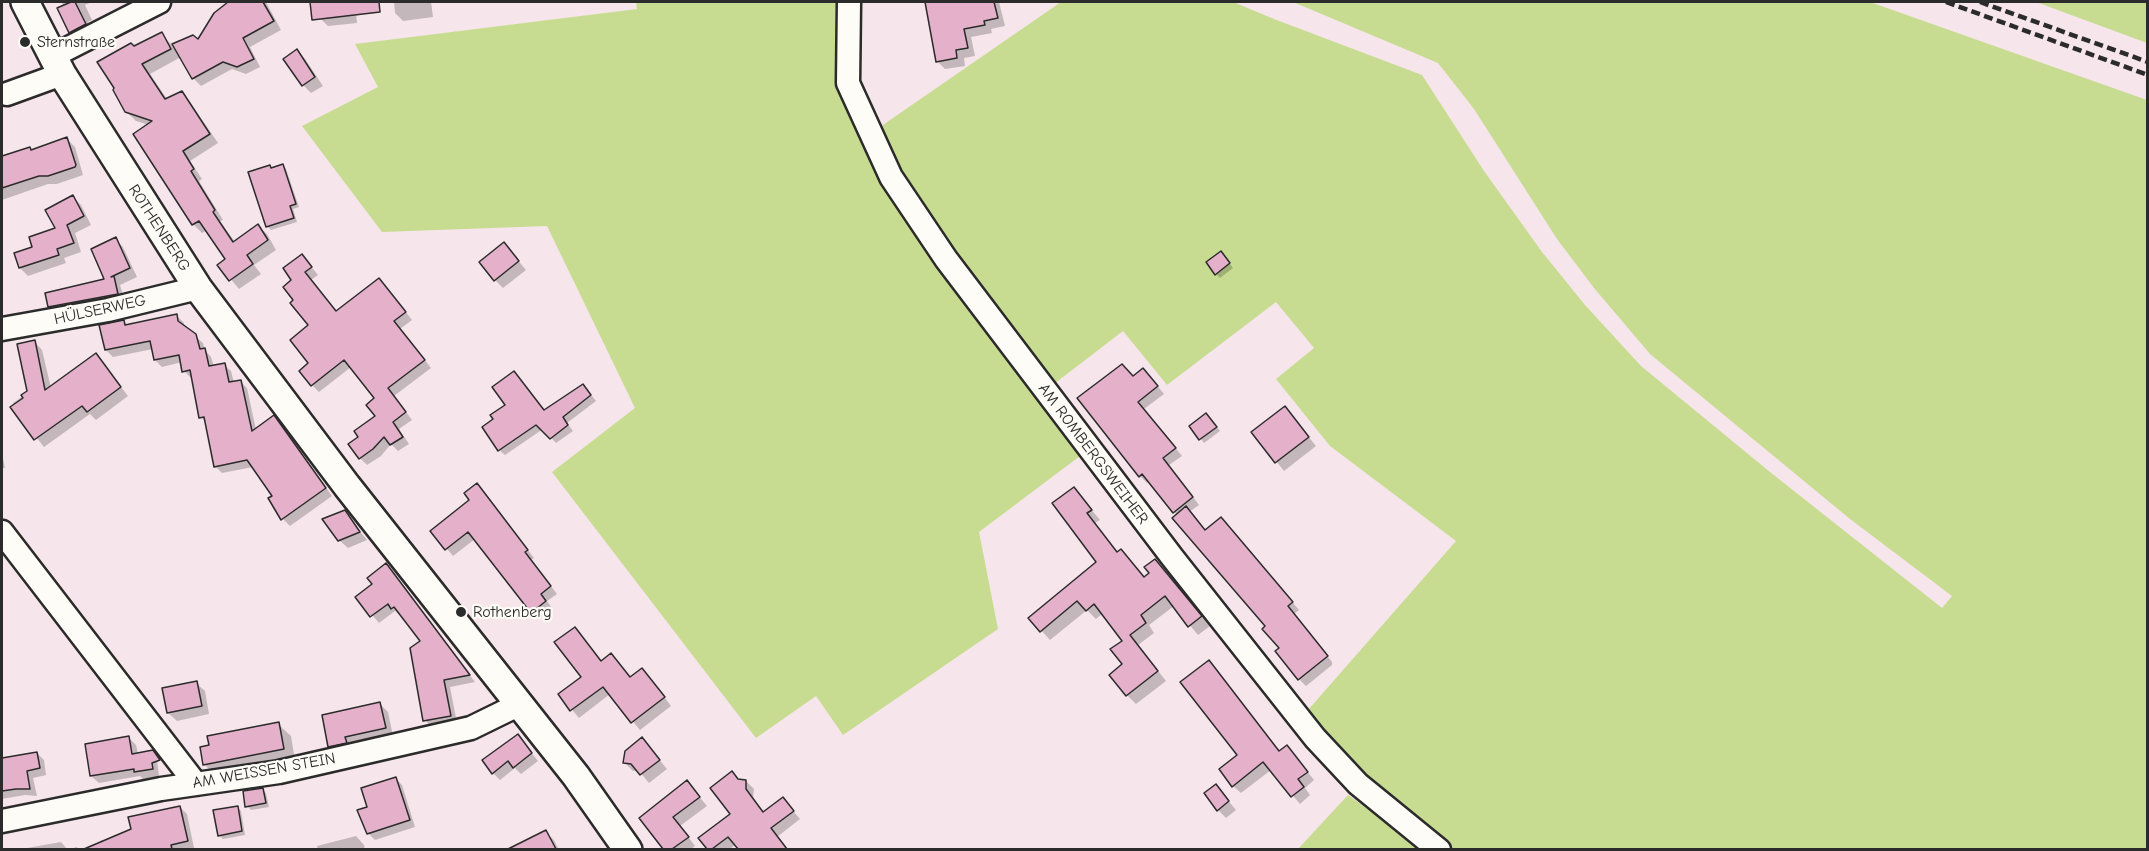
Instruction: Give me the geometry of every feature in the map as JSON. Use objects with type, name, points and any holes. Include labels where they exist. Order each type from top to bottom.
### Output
[{"type":"street","name":"ROTHENBERG","points":[[25,2],[57,65],[198,288],[340,477],[576,776],[628,849]]},
{"type":"street","points":[[8,94],[159,2]]},
{"type":"street","name":"AM ROMBERGSWEIHER","points":[[849,2],[848,83],[891,177],[946,259],[1172,557],[1315,738],[1358,784],[1438,849]]},
{"type":"street","name":"HÜLSERWEG","points":[[2,329],[108,310],[198,288]]},
{"type":"street","points":[[2,532],[196,784]]},
{"type":"street","name":"AM WEISSEN STEIN","points":[[2,820],[161,789],[279,772],[471,728],[520,704]]},
{"type":"green space","points":[[636,2],[838,2],[860,136],[886,189],[1080,456],[979,532],[998,629],[843,735],[816,696],[756,738],[552,472],[635,408],[547,226],[382,232],[302,126],[378,87],[355,44],[637,9]]},
{"type":"green space","points":[[1061,2],[1233,2],[1422,75],[1484,171],[1542,252],[1585,305],[1641,366],[1942,608],[1952,596],[1850,519],[1650,354],[1594,288],[1557,239],[1474,109],[1438,63],[1293,2],[1870,2],[2147,100],[2147,849],[1453,849],[1367,779],[1308,710],[1456,541],[1330,446],[1276,379],[1314,348],[1276,302],[1167,385],[1123,331],[1050,387],[898,174],[877,129]]},
{"type":"green space","points":[[2036,2],[2147,2],[2147,43]]},
{"type":"green space","points":[[1348,795],[1423,849],[1297,850]]},
{"type":"building","points":[[75,2],[86,24],[69,33],[57,8]]},
{"type":"building","points":[[228,2],[263,2],[274,21],[243,38],[254,59],[237,67],[223,62],[192,79],[172,44],[193,35],[198,39],[214,13]]},
{"type":"building","points":[[310,2],[379,2],[380,12],[312,20]]},
{"type":"building","points":[[925,2],[994,2],[998,18],[984,21],[985,25],[964,29],[968,48],[956,50],[957,58],[936,62]]},
{"type":"building","points":[[162,32],[171,49],[142,64],[165,99],[182,91],[210,134],[183,151],[194,169],[191,171],[215,210],[213,212],[233,242],[258,224],[268,240],[247,255],[253,264],[229,281],[217,265],[225,259],[199,221],[192,225],[133,134],[152,121],[125,112],[114,88],[97,62],[131,43],[134,46]]},
{"type":"building","points":[[297,49],[315,77],[302,86],[283,59]]},
{"type":"building","points":[[67,137],[75,167],[2,188],[2,156],[30,147],[31,150]]},
{"type":"building","points":[[283,164],[296,204],[290,206],[294,218],[266,227],[248,172],[270,165],[271,168]]},
{"type":"building","points":[[73,195],[84,216],[67,225],[74,243],[57,249],[59,255],[19,268],[14,253],[32,247],[29,237],[55,228],[45,210]]},
{"type":"building","points":[[116,237],[130,268],[111,277],[114,276],[118,294],[48,307],[45,293],[104,279],[91,249]]},
{"type":"building","points":[[504,242],[519,261],[494,281],[479,262]]},
{"type":"building","points":[[1221,251],[1230,263],[1215,275],[1206,262]]},
{"type":"building","points":[[302,254],[312,267],[305,272],[336,311],[379,278],[406,312],[394,321],[425,360],[388,388],[406,412],[393,422],[403,437],[390,445],[384,437],[359,459],[348,444],[358,437],[354,431],[375,416],[366,405],[374,398],[344,360],[311,386],[299,371],[308,363],[290,340],[308,325],[290,303],[293,300],[283,287],[291,280],[283,268]]},
{"type":"building","points":[[177,314],[178,321],[196,334],[200,349],[205,348],[209,366],[225,363],[229,382],[241,380],[252,431],[274,415],[326,488],[281,520],[268,498],[272,496],[247,460],[214,467],[204,417],[199,418],[190,370],[182,372],[179,355],[154,360],[150,341],[105,350],[99,325],[124,320],[125,325]]},
{"type":"building","points":[[35,340],[45,390],[96,353],[121,387],[87,412],[82,406],[34,440],[10,407],[23,398],[21,395],[27,391],[17,344]]},
{"type":"building","points":[[1122,364],[1133,376],[1143,368],[1158,386],[1138,402],[1176,448],[1163,458],[1193,497],[1173,513],[1142,474],[1139,477],[1077,398]]},
{"type":"building","points":[[514,371],[544,410],[583,384],[591,395],[563,417],[568,425],[550,439],[536,425],[498,451],[482,427],[493,419],[490,415],[505,405],[492,387]]},
{"type":"building","points":[[1285,406],[1309,437],[1275,463],[1251,432]]},
{"type":"building","points":[[1206,413],[1217,427],[1199,440],[1189,426]]},
{"type":"building","points":[[477,483],[528,550],[525,552],[551,586],[541,594],[546,601],[531,613],[468,532],[445,550],[430,531],[469,500],[464,493]]},
{"type":"building","points":[[1074,487],[1092,510],[1087,513],[1117,552],[1121,549],[1144,577],[1149,573],[1144,567],[1155,559],[1202,616],[1188,627],[1165,596],[1141,615],[1146,623],[1130,635],[1158,671],[1126,696],[1109,675],[1122,664],[1110,649],[1122,641],[1094,604],[1086,611],[1077,601],[1040,632],[1028,618],[1096,562],[1052,503]]},
{"type":"building","points":[[1186,506],[1205,530],[1221,517],[1293,602],[1288,606],[1328,656],[1298,680],[1275,651],[1279,648],[1262,629],[1265,626],[1172,518]]},
{"type":"building","points":[[345,510],[360,532],[338,541],[322,519]]},
{"type":"building","points":[[386,563],[470,675],[444,680],[451,716],[423,721],[410,648],[420,641],[394,607],[391,609],[388,604],[370,617],[355,597],[372,584],[367,578]]},
{"type":"building","points":[[575,627],[601,661],[611,653],[630,677],[642,668],[665,697],[631,723],[603,687],[570,711],[558,694],[581,677],[554,642]]},
{"type":"building","points":[[1209,660],[1279,751],[1287,745],[1308,772],[1298,779],[1304,787],[1291,797],[1263,762],[1232,787],[1219,769],[1237,755],[1180,682]]},
{"type":"building","points":[[197,681],[202,706],[167,713],[162,688]]},
{"type":"building","points":[[380,702],[386,728],[345,737],[347,743],[328,747],[322,715]]},
{"type":"building","points":[[279,722],[284,749],[203,765],[200,747],[209,745],[207,736]]},
{"type":"building","points":[[518,734],[532,753],[513,768],[508,761],[492,774],[482,760]]},
{"type":"building","points":[[129,736],[132,754],[153,750],[160,760],[152,763],[153,769],[134,772],[134,769],[90,776],[85,744]]},
{"type":"building","points":[[642,737],[660,760],[640,775],[631,764],[623,763],[625,751]]},
{"type":"building","points":[[37,752],[40,768],[27,771],[30,789],[2,791],[2,758]]},
{"type":"building","points":[[732,771],[738,779],[746,780],[746,789],[763,812],[783,797],[794,811],[771,828],[787,849],[738,849],[728,837],[712,849],[707,849],[698,838],[730,814],[710,788]]},
{"type":"building","points":[[396,777],[410,820],[367,834],[357,810],[367,807],[361,788]]},
{"type":"building","points":[[687,780],[700,797],[673,817],[689,837],[672,849],[663,849],[639,818]]},
{"type":"building","points":[[1216,784],[1229,801],[1217,811],[1204,793]]},
{"type":"building","points":[[263,788],[266,803],[245,807],[243,791]]},
{"type":"building","points":[[180,806],[188,841],[171,845],[172,849],[84,849],[131,829],[128,817]]},
{"type":"building","points":[[238,806],[242,831],[218,836],[213,810]]},
{"type":"building","points":[[546,830],[556,849],[508,849]]},
{"type":"railway","points":[[1946,2],[2148,75]]},
{"type":"railway","points":[[1980,2],[2148,62]]},
{"type":"place","name":"Sternstraße","points":[[25,42]]},
{"type":"place","name":"Rothenberg","points":[[461,612]]}]
